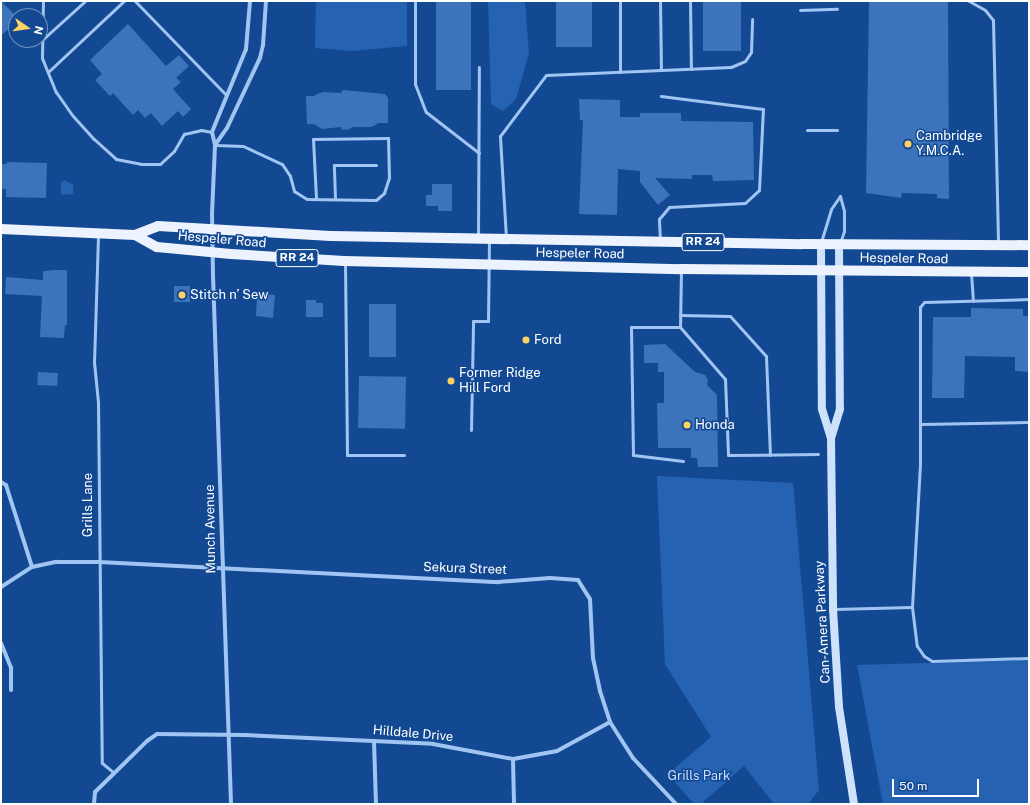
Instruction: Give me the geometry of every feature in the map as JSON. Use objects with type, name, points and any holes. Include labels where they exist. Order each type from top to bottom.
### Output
[{"type":"main road","name":"Hespeler Road","points":[[1,229],[135,235],[158,226],[331,236],[660,242],[1029,246]]},
{"type":"main road","name":"Hespeler Road","points":[[135,235],[156,247],[213,253],[344,260],[490,266],[821,271],[1029,272]]},
{"type":"main road","name":"Can-Amera Parkway","points":[[821,244],[822,410],[831,438],[833,609],[839,707],[854,804]]},
{"type":"main road","name":"Can-Amera Parkway","points":[[831,438],[840,409],[839,244]]},
{"type":"street","points":[[212,132],[246,50],[250,1]]},
{"type":"street","points":[[215,144],[227,128],[260,58],[263,44],[266,1]]},
{"type":"street","name":"Munch Avenue","points":[[212,132],[215,144],[212,229],[222,568],[231,804]]},
{"type":"street","points":[[1,482],[6,485],[13,504],[32,567],[1,587]]},
{"type":"street","name":"Sekura Street","points":[[32,567],[56,562],[98,562],[498,582],[550,578],[578,580],[590,599],[593,658],[600,691],[610,722],[633,758],[676,804]]},
{"type":"street","points":[[1,643],[12,668],[11,690]]},
{"type":"street","name":"Hilldale Drive","points":[[94,804],[95,792],[113,772],[147,741],[157,734],[228,735],[433,744],[513,759],[557,751],[610,722]]},
{"type":"street","points":[[374,741],[376,804]]},
{"type":"street","points":[[513,759],[514,804]]},
{"type":"lane","points":[[48,35],[85,1]]},
{"type":"lane","points":[[48,72],[124,1]]},
{"type":"lane","points":[[135,1],[226,96]]},
{"type":"lane","points":[[414,1],[415,84],[426,112],[478,153]]},
{"type":"lane","points":[[620,1],[620,72]]},
{"type":"lane","points":[[660,1],[661,70]]},
{"type":"lane","points":[[690,1],[691,69]]},
{"type":"lane","points":[[969,1],[985,10],[993,20],[998,245]]},
{"type":"lane","points":[[800,10],[836,9]]},
{"type":"lane","points":[[506,239],[500,136],[546,75],[732,67],[745,61],[750,52],[752,19]]},
{"type":"lane","points":[[42,48],[42,58],[56,92],[72,116],[116,159],[141,164],[160,164],[174,151],[184,134],[201,130],[212,132]]},
{"type":"lane","points":[[478,238],[479,67]]},
{"type":"lane","points":[[660,242],[659,219],[669,207],[746,203],[759,190],[763,109],[661,96]]},
{"type":"lane","points":[[807,130],[837,130]]},
{"type":"lane","points":[[215,144],[243,146],[282,164],[290,176],[294,191],[307,198],[376,200],[384,193],[389,178],[388,138],[313,139],[316,198]]},
{"type":"lane","points":[[335,198],[334,165],[376,165]]},
{"type":"lane","points":[[821,244],[831,209],[840,196],[844,211],[844,231],[839,244]]},
{"type":"lane","name":"Grills Lane","points":[[98,233],[94,362],[98,402],[98,562],[102,763],[113,772]]},
{"type":"lane","points":[[471,430],[474,321],[488,321],[490,266],[489,239]]},
{"type":"lane","points":[[344,260],[347,455],[404,455]]},
{"type":"lane","points":[[681,269],[680,328],[725,379],[728,455],[818,454]]},
{"type":"lane","points":[[971,272],[973,301]]},
{"type":"lane","points":[[1029,299],[924,302],[920,307],[920,463],[912,607],[917,646],[924,656],[932,661],[1029,658]]},
{"type":"lane","points":[[680,315],[730,316],[766,356],[770,455]]},
{"type":"lane","points":[[680,328],[631,327],[633,455],[683,461]]},
{"type":"lane","points":[[920,424],[1029,422]]},
{"type":"lane","points":[[833,609],[912,607]]},
{"type":"green space","points":[[316,1],[407,1],[407,46],[351,51],[315,48]]},
{"type":"green space","points":[[488,1],[525,1],[529,53],[516,99],[503,111],[491,104]]},
{"type":"green space","points":[[64,180],[73,185],[73,194],[61,195],[61,183]]},
{"type":"green space","name":"Grills Park","points":[[657,476],[793,483],[819,790],[808,804],[774,804],[744,766],[701,804],[694,804],[668,774],[711,737],[665,664]]},
{"type":"green space","points":[[1029,660],[1029,804],[883,804],[857,665]]},
{"type":"building","points":[[1,1],[8,8],[8,29],[1,36]]},
{"type":"building","points":[[436,1],[471,1],[471,90],[436,90]]},
{"type":"building","points":[[556,1],[592,1],[592,47],[556,47]]},
{"type":"building","points":[[703,1],[741,1],[741,51],[703,51]]},
{"type":"building","name":"Cambridge Y.M.C.A.","points":[[869,1],[948,1],[949,199],[937,198],[937,194],[902,193],[901,198],[866,193]]},
{"type":"building","points":[[128,24],[166,66],[179,55],[189,66],[176,78],[181,82],[173,89],[191,109],[183,117],[178,111],[162,126],[151,113],[145,118],[138,110],[133,115],[113,93],[110,96],[95,80],[102,74],[90,60]]},
{"type":"building","points":[[343,90],[385,94],[388,98],[388,123],[379,123],[371,127],[352,127],[350,129],[342,130],[341,127],[322,129],[314,124],[307,124],[306,96],[314,96],[324,92],[341,93]]},
{"type":"building","points":[[579,99],[620,100],[620,117],[640,117],[640,113],[681,113],[681,121],[753,122],[754,180],[713,181],[712,175],[692,175],[692,179],[655,178],[670,195],[658,205],[640,182],[640,171],[618,169],[617,215],[579,214],[583,120],[580,120]]},
{"type":"building","points":[[7,162],[47,163],[46,198],[6,197],[6,189],[1,189],[1,164],[7,164]]},
{"type":"building","points":[[432,184],[452,184],[452,211],[438,211],[438,206],[426,206],[426,195],[432,195]]},
{"type":"building","points":[[67,270],[67,325],[65,325],[64,338],[40,337],[42,296],[5,294],[6,277],[43,280],[43,271]]},
{"type":"building","name":"Stitch n’ Sew","points":[[174,286],[190,286],[190,302],[174,302]]},
{"type":"building","points":[[264,294],[275,295],[273,318],[256,316],[257,298],[264,298]]},
{"type":"building","points":[[306,300],[316,300],[316,303],[323,303],[323,317],[306,317]]},
{"type":"building","points":[[369,304],[396,304],[396,357],[369,357]]},
{"type":"building","points":[[971,308],[1023,309],[1023,316],[1029,316],[1029,372],[1015,371],[1015,357],[965,356],[964,398],[932,398],[933,317],[971,317]]},
{"type":"building","name":"Honda","points":[[665,344],[695,372],[705,375],[708,380],[707,385],[717,395],[718,467],[698,467],[697,458],[691,458],[691,448],[658,448],[657,403],[664,403],[664,372],[658,372],[658,363],[644,363],[644,345]]},
{"type":"building","points":[[38,372],[58,373],[57,386],[37,385]]},
{"type":"building","points":[[359,376],[406,377],[405,429],[358,428]]},
{"type":"place","name":"Cambridge Y.M.C.A.","points":[[908,144]]},
{"type":"place","name":"Stitch n’ Sew","points":[[182,295]]},
{"type":"place","name":"Ford","points":[[526,340]]},
{"type":"place","name":"Former Ridge Hill Ford","points":[[451,381]]},
{"type":"place","name":"Honda","points":[[687,425]]}]
